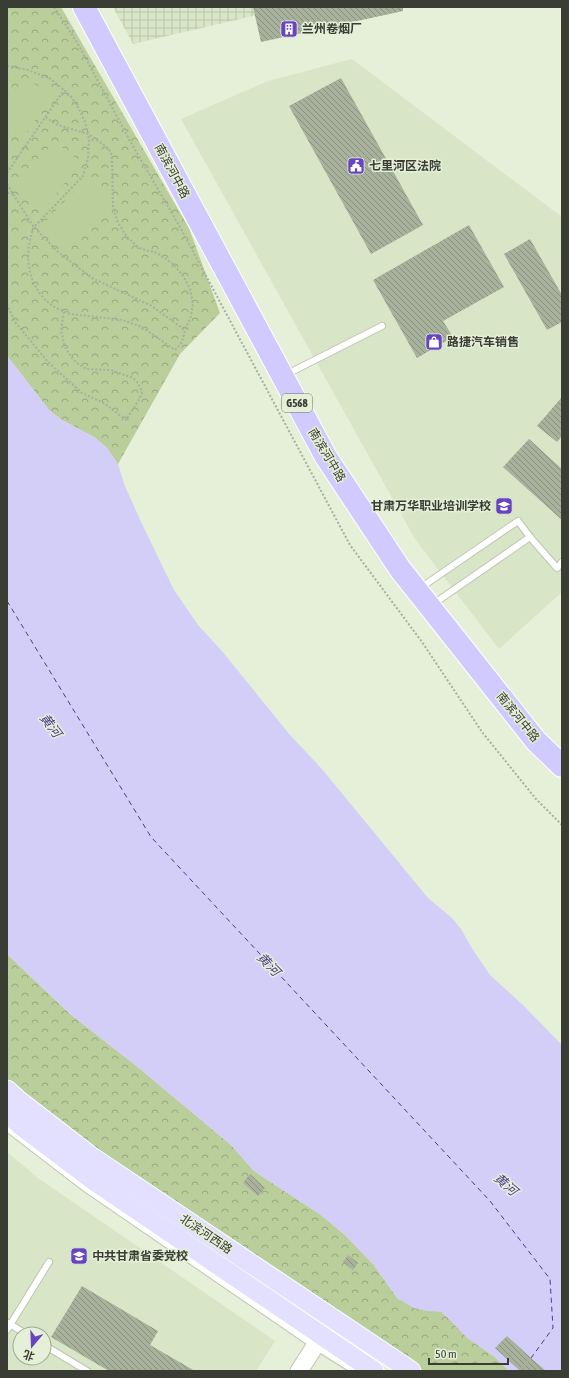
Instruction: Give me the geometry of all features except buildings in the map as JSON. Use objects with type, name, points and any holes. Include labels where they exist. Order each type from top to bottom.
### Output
[{"type":"highway","name":"南滨河中路","points":[[84,7],[326,457],[400,569],[536,741],[562,766]]},
{"type":"highway","name":"南滨河中路","points":[[101,7],[337,454],[408,560],[542,730],[562,752]]},
{"type":"main road","name":"北滨河西路","points":[[7,1090],[93,1158],[411,1371]]},
{"type":"main road","name":"北滨河西路","points":[[7,1113],[21,1126],[94,1181],[317,1340],[374,1371]]},
{"type":"street","points":[[299,1371],[317,1340]]},
{"type":"lane","points":[[293,371],[382,326]]},
{"type":"lane","points":[[433,592],[518,521],[557,568],[562,562]]},
{"type":"lane","points":[[433,592],[530,537]]},
{"type":"lane","points":[[7,1128],[85,1188],[317,1340],[355,1371]]},
{"type":"lane","points":[[8,1325],[49,1262]]},
{"type":"lane","points":[[52,1350],[86,1371]]},
{"type":"path","points":[[7,66],[28,70],[49,78],[64,90],[72,98],[86,122],[88,134],[89,139],[88,158],[83,176],[34,227],[28,251],[28,266],[32,280],[39,292],[53,305],[70,314],[122,320],[142,327],[175,350],[182,342],[191,316],[193,303],[190,289],[184,277],[172,263],[157,253],[139,248],[126,237],[118,223],[113,206],[113,166],[111,152],[88,134],[58,125],[45,117]]},
{"type":"path","points":[[7,173],[64,90]]},
{"type":"path","points":[[7,184],[34,227],[58,252],[92,278],[150,305],[185,330]]},
{"type":"path","points":[[7,193],[13,193]]},
{"type":"path","points":[[7,304],[15,322],[48,362],[82,393],[104,403],[126,420],[140,398],[142,392],[138,383],[133,378],[111,370],[87,369],[72,358],[65,347],[61,331],[64,311]]},
{"type":"path","points":[[519,1371],[531,1358]]},
{"type":"shaded area","points":[[113,7],[291,7],[133,44]]},
{"type":"shaded area","points":[[352,59],[562,217],[562,592],[499,649],[415,539],[181,119],[268,81]]},
{"type":"shaded area","name":"中共甘肃省委党校","points":[[7,1152],[38,1178],[275,1341],[256,1371],[7,1371]]},
{"type":"green space","points":[[7,7],[61,7],[189,228],[220,313],[180,354],[118,464],[107,448],[94,437],[62,420],[50,411],[7,356]]},
{"type":"green space","points":[[26,78],[52,96],[24,136],[7,124],[7,104]]},
{"type":"green space","points":[[54,141],[81,162],[42,211],[15,190]]},
{"type":"green space","points":[[87,177],[113,200],[68,249],[42,226]]},
{"type":"green space","points":[[7,954],[69,1013],[139,1068],[231,1145],[254,1171],[321,1215],[345,1235],[373,1264],[398,1299],[442,1312],[479,1346],[495,1357],[509,1371],[409,1371],[7,1090]]},
{"type":"water","name":"黄河","points":[[7,356],[50,411],[62,420],[94,437],[107,448],[118,464],[124,484],[174,590],[198,625],[221,650],[290,735],[321,768],[428,898],[452,918],[461,929],[490,975],[524,1006],[562,1045],[562,1371],[509,1371],[495,1357],[467,1338],[442,1312],[414,1308],[398,1299],[373,1264],[345,1235],[321,1215],[254,1171],[231,1145],[139,1068],[69,1013],[7,954]]},
{"type":"ferry route","points":[[7,601],[151,837],[490,1201],[550,1279],[553,1328],[531,1358]]},
{"type":"place","name":"兰州卷烟厂","points":[[289,29]]},
{"type":"place","name":"七里河区法院","points":[[356,166]]},
{"type":"place","name":"路捷汽车销售","points":[[434,342]]},
{"type":"place","name":"甘肃万华职业培训学校","points":[[504,506]]},
{"type":"place","name":"中共甘肃省委党校","points":[[79,1256]]}]
